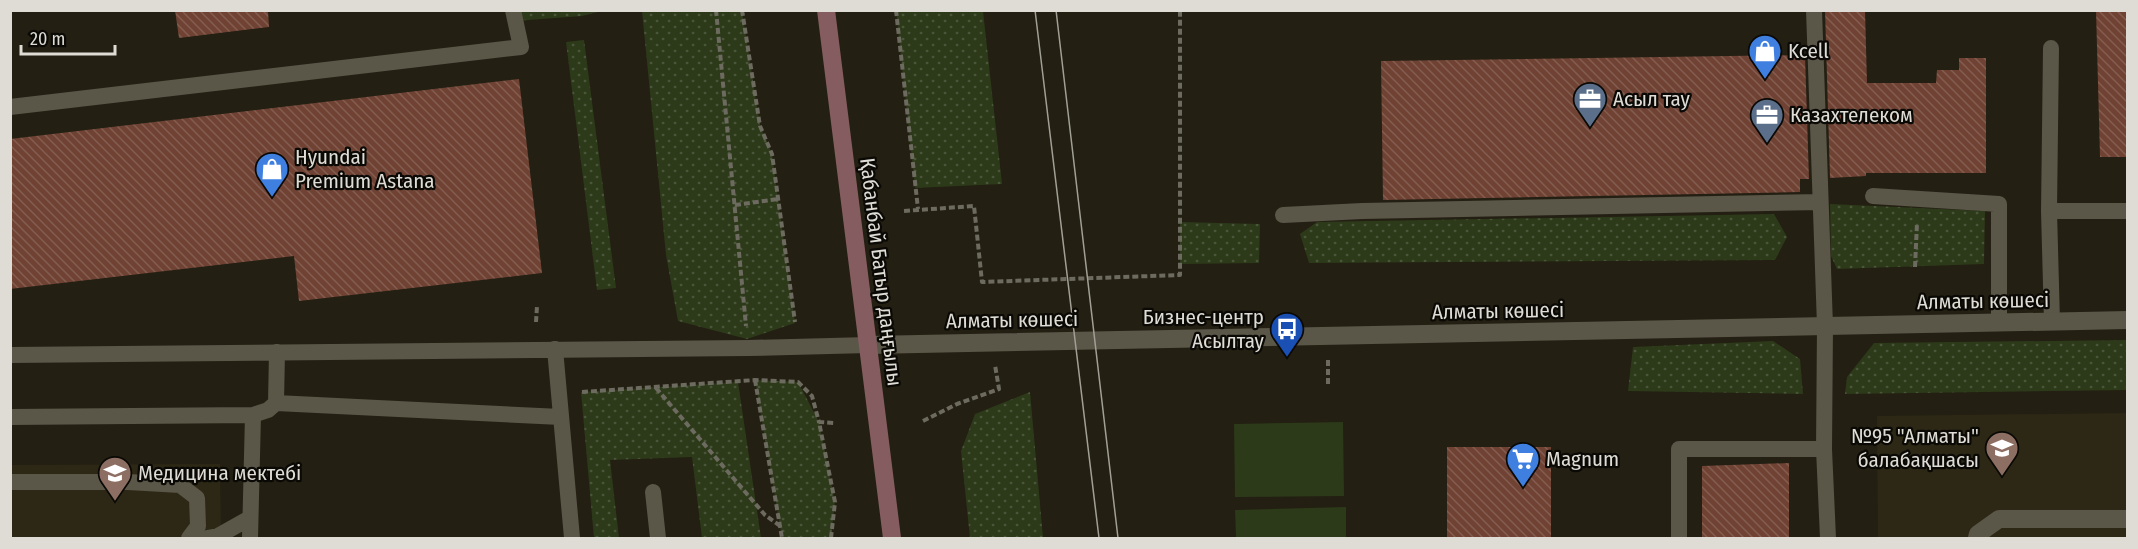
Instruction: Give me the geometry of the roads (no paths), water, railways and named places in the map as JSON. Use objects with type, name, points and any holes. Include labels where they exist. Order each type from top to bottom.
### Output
[{"type":"main road","name":"Қабанбай Батыр даңғылы","points":[[826,10],[892,538]]},
{"type":"street","name":"Алматы көшесі","points":[[868,345],[2127,320]]},
{"type":"street","points":[[1977,538],[1978,534],[1999,519],[2127,519]]},
{"type":"lane","points":[[10,107],[521,47],[513,10]]},
{"type":"lane","points":[[1814,10],[1825,326],[1824,449],[1828,538]]},
{"type":"lane","points":[[2051,48],[2049,211],[2052,322]]},
{"type":"lane","points":[[1873,196],[1999,204],[1999,323]]},
{"type":"lane","points":[[1283,215],[1362,211],[1820,202]]},
{"type":"lane","points":[[2049,211],[2127,211]]},
{"type":"lane","points":[[10,355],[868,345]]},
{"type":"lane","points":[[555,349],[572,538]]},
{"type":"lane","points":[[276,403],[277,352]]},
{"type":"lane","points":[[10,417],[253,415],[268,410],[276,403],[561,417]]},
{"type":"lane","points":[[249,538],[253,415]]},
{"type":"lane","points":[[1679,538],[1679,449],[1824,449]]},
{"type":"lane","points":[[10,482],[128,482],[180,485],[197,498],[198,526],[189,538]]},
{"type":"lane","points":[[653,492],[658,538]]},
{"type":"lane","points":[[207,538],[218,536],[250,518]]},
{"type":"tram line","points":[[1035,10],[1099,538]]},
{"type":"tram line","points":[[1056,10],[1118,538]]},
{"type":"place","name":"Kcell","points":[[1765,80]]},
{"type":"place","name":"Асыл тау","points":[[1590,128]]},
{"type":"place","name":"Казахтелеком","points":[[1767,144]]},
{"type":"place","name":"Hyundai Premium Astana","points":[[272,198]]},
{"type":"place","name":"Бизнес-центр Асылтау","points":[[1287,358]]},
{"type":"place","name":"№95 \"Алматы\" балабақшасы","points":[[2002,477]]},
{"type":"place","name":"Magnum","points":[[1523,488]]},
{"type":"place","name":"Медицина мектебі","points":[[115,502]]}]
